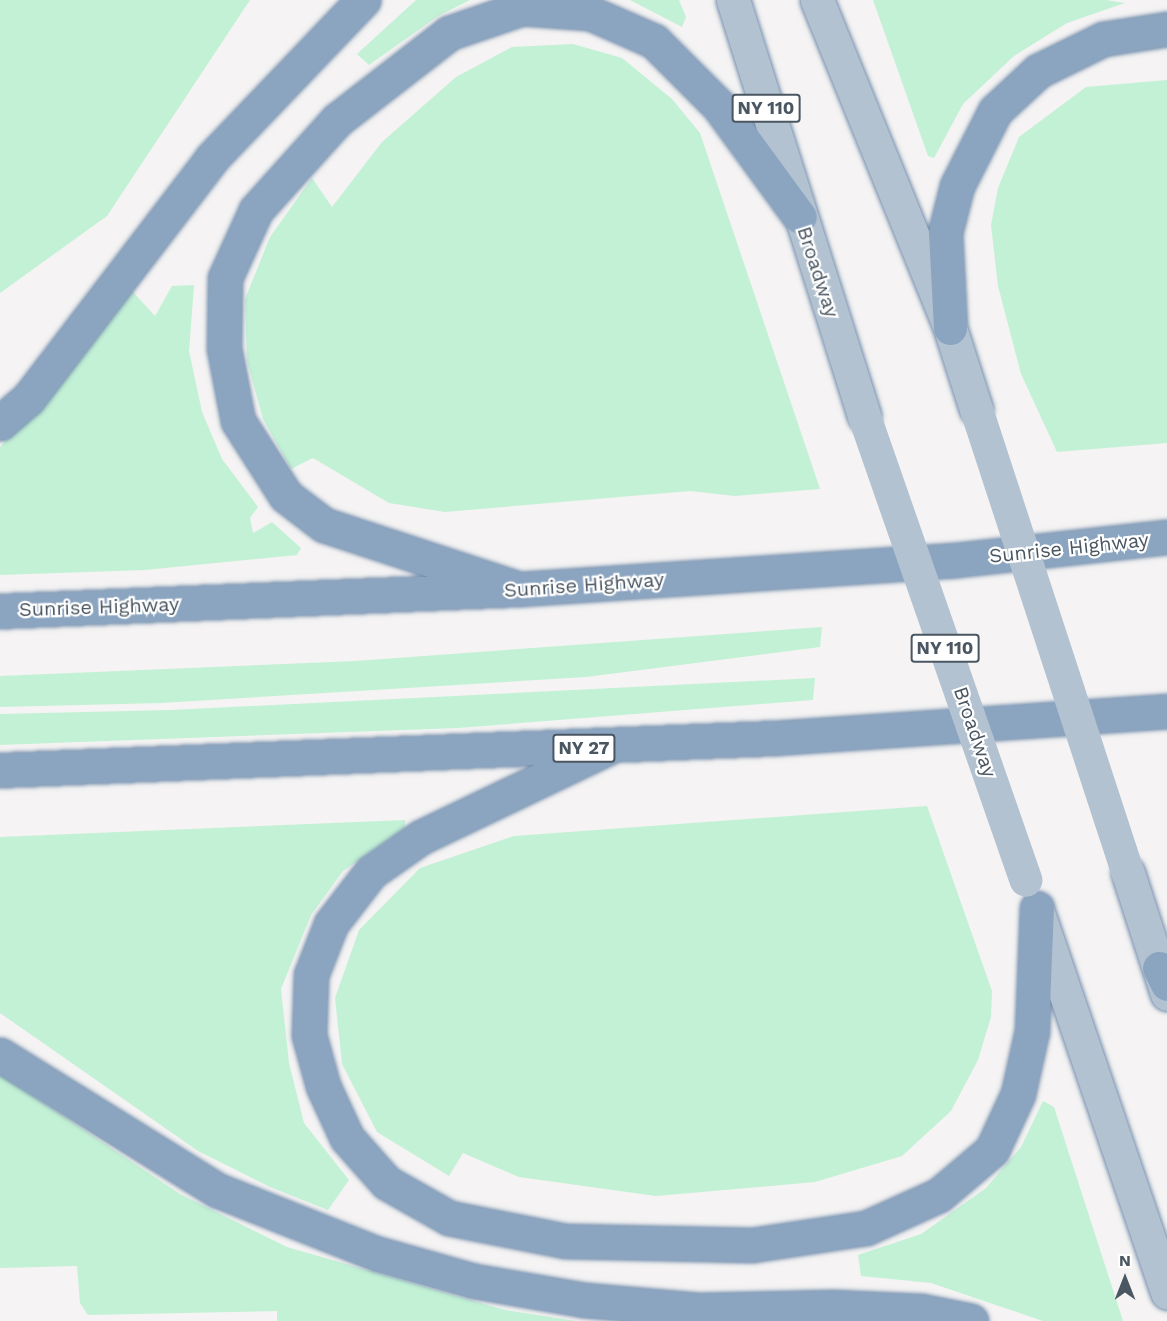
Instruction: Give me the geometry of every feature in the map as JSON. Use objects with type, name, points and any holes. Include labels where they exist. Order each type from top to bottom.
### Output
[{"type":"highway","points":[[0,423],[28,399],[212,158],[363,0]]},
{"type":"highway","points":[[519,590],[324,525],[286,496],[238,421],[224,348],[225,278],[256,210],[337,120],[449,33],[522,8],[590,13],[654,41],[719,106],[800,217]]},
{"type":"highway","points":[[950,328],[945,233],[957,186],[995,111],[1038,71],[1103,39],[1167,29]]},
{"type":"highway","name":"Sunrise Highway","points":[[0,611],[519,590],[955,560],[1167,537]]},
{"type":"highway","name":"NY 27","points":[[0,770],[609,747],[1167,711]]},
{"type":"highway","points":[[609,747],[421,837],[370,872],[331,924],[311,975],[309,1035],[323,1086],[347,1138],[387,1183],[449,1218],[565,1241],[752,1245],[866,1228],[939,1195],[992,1150],[1018,1094],[1032,1031],[1031,894]]},
{"type":"highway","points":[[0,1055],[217,1190],[378,1254],[464,1278],[584,1300],[699,1310],[833,1307],[921,1311],[971,1321]]},
{"type":"main road","name":"Broadway","points":[[733,0],[864,416],[1167,1292]]},
{"type":"main road","points":[[817,0],[950,328],[1164,982]]},
{"type":"green space","points":[[0,0],[250,0],[107,216],[0,293]]},
{"type":"green space","points":[[416,0],[470,0],[438,16],[369,65],[357,54]]},
{"type":"green space","points":[[630,0],[679,0],[686,17],[682,27]]},
{"type":"green space","points":[[873,0],[1106,0],[1125,3],[1067,23],[1014,56],[963,104],[934,158],[928,156]]},
{"type":"green space","points":[[573,44],[622,58],[672,99],[700,133],[820,489],[735,496],[690,491],[445,512],[389,503],[313,458],[291,469],[263,419],[247,361],[245,299],[270,237],[312,178],[332,207],[382,142],[456,77],[512,47]]},
{"type":"green space","points":[[1167,80],[1167,443],[1057,452],[1021,374],[998,286],[991,225],[998,188],[1019,137],[1086,87]]},
{"type":"green space","points":[[194,285],[189,351],[202,412],[222,459],[258,507],[250,518],[253,533],[272,522],[301,548],[297,555],[145,570],[0,575],[0,447],[132,291],[155,316],[172,286]]},
{"type":"green space","points":[[822,627],[820,647],[586,677],[161,703],[0,707],[0,676],[355,661]]},
{"type":"green space","points":[[815,678],[813,700],[458,728],[0,745],[0,714],[171,710]]},
{"type":"green space","points":[[927,806],[992,991],[991,1017],[978,1060],[951,1111],[902,1156],[815,1182],[656,1196],[519,1177],[463,1153],[449,1176],[377,1132],[342,1064],[335,998],[359,930],[420,868],[514,836]]},
{"type":"green space","points":[[405,820],[405,828],[343,871],[311,915],[281,989],[289,1063],[304,1123],[349,1180],[328,1210],[270,1187],[198,1151],[0,1013],[0,837]]},
{"type":"green space","points":[[0,1074],[180,1194],[287,1247],[505,1310],[576,1321],[277,1321],[277,1311],[88,1315],[80,1303],[77,1266],[0,1268]]},
{"type":"green space","points":[[1043,1101],[1054,1107],[1123,1321],[1043,1321],[931,1283],[861,1276],[858,1255],[921,1234],[986,1188],[1021,1147]]}]
